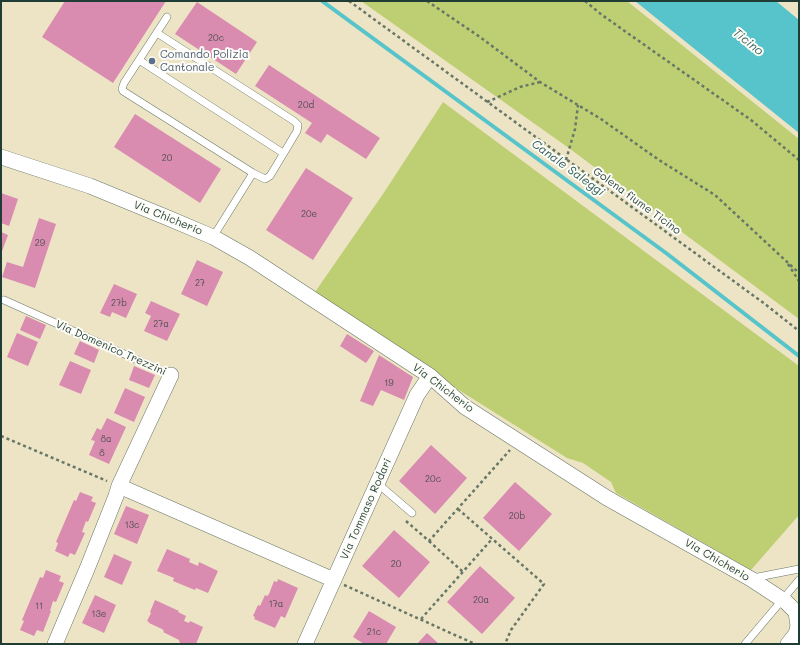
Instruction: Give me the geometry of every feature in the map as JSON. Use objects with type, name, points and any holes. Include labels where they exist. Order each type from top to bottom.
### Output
[{"type":"street","name":"Via Chicherio","points":[[1,157],[90,186],[213,237],[250,258],[430,376],[465,407],[607,498],[750,579],[791,606],[796,612],[798,626],[796,634],[788,644]]},
{"type":"street","name":"Via Domenico Trezzini","points":[[55,644],[87,569],[119,486],[171,375]]},
{"type":"street","name":"Via Tommaso Rodari","points":[[305,644],[417,395],[430,376]]},
{"type":"street","points":[[119,486],[334,580]]},
{"type":"lane","points":[[157,33],[297,123],[297,131],[267,178],[261,178],[122,89],[124,83],[167,17]]},
{"type":"lane","points":[[139,60],[283,153]]},
{"type":"lane","points":[[213,237],[253,173]]},
{"type":"lane","name":"Via Domenico Trezzini","points":[[4,300],[171,375]]},
{"type":"lane","points":[[377,484],[412,513]]},
{"type":"lane","points":[[750,579],[799,569]]},
{"type":"lane","points":[[745,644],[799,580]]},
{"type":"path","name":"Golena fiume Ticino","points":[[349,1],[765,304],[799,331]]},
{"type":"path","points":[[427,1],[480,37],[540,82],[601,119],[659,160],[715,195],[799,274]]},
{"type":"path","points":[[585,1],[602,15],[751,120],[799,160]]},
{"type":"path","points":[[487,102],[520,87],[540,82]]},
{"type":"path","points":[[566,160],[576,129],[578,105]]},
{"type":"path","points":[[785,260],[799,282]]},
{"type":"path","points":[[1,436],[119,486]]},
{"type":"path","points":[[429,541],[518,440]]},
{"type":"path","points":[[458,509],[544,584],[511,630],[505,644]]},
{"type":"path","points":[[401,517],[463,572]]},
{"type":"path","points":[[421,620],[492,539]]},
{"type":"path","points":[[334,580],[475,644]]},
{"type":"green space","points":[[361,1],[627,1],[799,139],[799,319],[566,146]]},
{"type":"green space","points":[[443,102],[799,366],[799,515],[751,570],[616,493],[611,482],[583,463],[567,458],[454,387],[435,370],[315,292],[383,194]]},
{"type":"water","name":"Ticino","points":[[635,1],[776,1],[799,20],[799,133]]},
{"type":"building","points":[[65,1],[166,1],[113,83],[42,37]]},
{"type":"building","points":[[197,2],[257,42],[236,74],[175,34]]},
{"type":"building","points":[[269,65],[380,138],[366,159],[327,134],[321,143],[305,133],[312,123],[255,86]]},
{"type":"building","points":[[135,114],[221,169],[200,203],[114,147]]},
{"type":"building","points":[[306,168],[353,198],[313,260],[266,230]]},
{"type":"building","points":[[1,193],[18,199],[9,226],[1,223]]},
{"type":"building","points":[[39,218],[56,224],[35,288],[2,277],[7,262],[23,267]]},
{"type":"building","points":[[1,232],[8,235],[1,254]]},
{"type":"building","points":[[197,260],[223,272],[207,306],[181,294]]},
{"type":"building","points":[[114,284],[137,294],[126,318],[112,312],[110,317],[100,313]]},
{"type":"building","points":[[151,301],[180,314],[167,341],[144,331],[151,316],[145,313]]},
{"type":"building","points":[[26,316],[46,325],[40,339],[20,330]]},
{"type":"building","points":[[17,333],[38,342],[28,366],[7,357]]},
{"type":"building","points":[[347,334],[374,351],[366,363],[340,346]]},
{"type":"building","points":[[80,341],[99,350],[94,363],[74,354]]},
{"type":"building","points":[[379,355],[413,377],[404,400],[381,390],[373,406],[360,401]]},
{"type":"building","points":[[70,361],[91,370],[81,394],[59,385]]},
{"type":"building","points":[[134,366],[155,375],[149,388],[129,380]]},
{"type":"building","points":[[125,388],[145,397],[134,422],[114,413]]},
{"type":"building","points":[[107,418],[126,427],[109,464],[89,455],[95,441],[91,440],[97,428],[101,430]]},
{"type":"building","points":[[431,445],[467,478],[435,514],[399,481]]},
{"type":"building","points":[[515,482],[552,514],[519,551],[483,518]]},
{"type":"building","points":[[80,492],[93,497],[91,501],[96,503],[88,522],[86,521],[82,532],[85,533],[75,555],[70,553],[68,557],[55,551],[58,543],[56,542],[74,500],[76,501]]},
{"type":"building","points":[[126,506],[149,515],[137,544],[114,534]]},
{"type":"building","points":[[394,530],[430,562],[399,598],[362,566]]},
{"type":"building","points":[[167,549],[190,559],[189,562],[198,566],[199,562],[218,571],[208,593],[196,588],[195,590],[173,581],[174,578],[157,571]]},
{"type":"building","points":[[114,554],[132,562],[122,585],[104,577]]},
{"type":"building","points":[[480,566],[515,598],[482,634],[447,602]]},
{"type":"building","points":[[46,570],[61,576],[59,581],[64,583],[56,602],[53,601],[43,632],[37,630],[34,636],[20,630],[24,621],[22,620],[40,577],[43,578]]},
{"type":"building","points":[[278,579],[298,588],[285,618],[281,616],[275,628],[254,619],[255,617],[253,616],[265,595],[267,596],[269,594],[274,581],[277,582]]},
{"type":"building","points":[[95,595],[116,605],[104,633],[82,623]]},
{"type":"building","points":[[155,600],[179,611],[178,612],[186,616],[184,621],[189,623],[190,621],[203,627],[196,644],[179,644],[179,640],[163,632],[164,631],[162,629],[147,621]]},
{"type":"building","points":[[369,611],[396,627],[386,644],[364,644],[353,637]]},
{"type":"building","points":[[427,633],[439,644],[417,644]]},
{"type":"waterway","name":"Canale Saleggi","points":[[322,1],[666,253],[799,356]]},
{"type":"place","name":"Comando Polizia Cantonale","points":[[152,61]]}]
